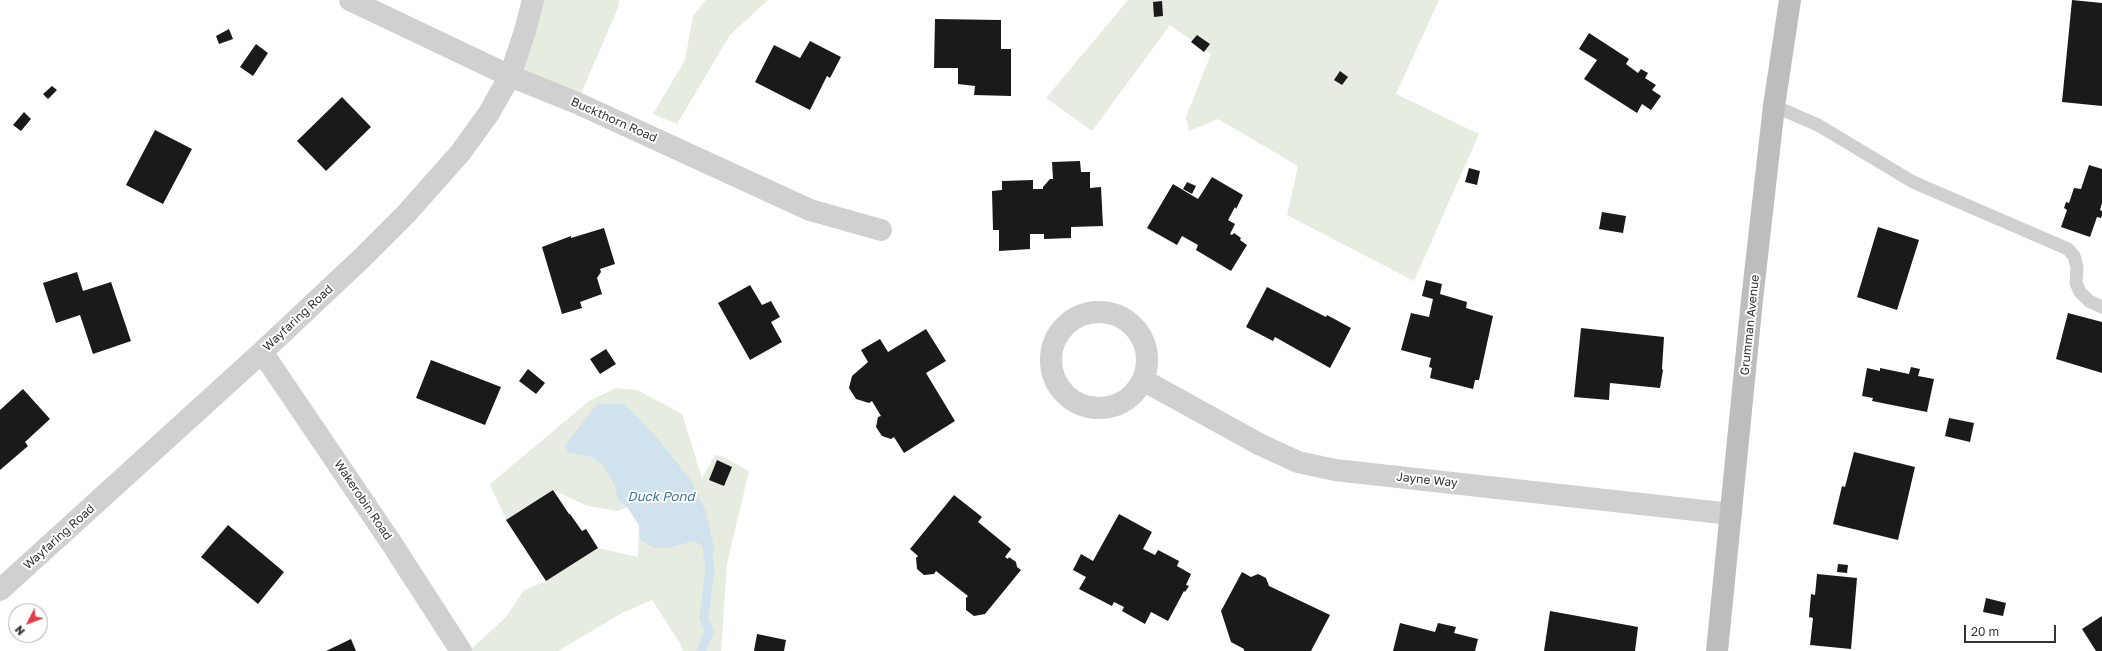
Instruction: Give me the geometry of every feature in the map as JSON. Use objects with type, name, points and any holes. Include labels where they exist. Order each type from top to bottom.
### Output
[{"type":"street","name":"Buckthorn Road","points":[[350,0],[510,76],[577,104],[810,210],[881,230]]},
{"type":"street","name":"Wayfaring Road","points":[[0,590],[262,352],[362,258],[407,213],[460,152],[489,113],[510,76],[533,0]]},
{"type":"street","name":"Grumman Avenue","points":[[1717,651],[1774,106],[1790,0]]},
{"type":"street","points":[[1099,312],[1116,314],[1129,322],[1140,334],[1146,349],[1147,364],[1143,380],[1134,393],[1122,402],[1111,406],[1090,407],[1076,402],[1063,392],[1055,378],[1051,363],[1053,347],[1059,333],[1070,321],[1084,314],[1099,312]]},
{"type":"street","name":"Wakerobin Road","points":[[262,352],[392,544],[461,651]]},
{"type":"street","name":"Jayne Way","points":[[1143,380],[1259,444],[1298,462],[1336,470],[1731,514]]},
{"type":"lane","points":[[1774,106],[1818,125],[1913,182],[2068,249],[2074,256],[2076,283],[2078,288],[2089,301],[2102,307]]},
{"type":"shaded area","points":[[533,0],[619,0],[618,8],[577,103],[510,76]]},
{"type":"shaded area","points":[[706,0],[768,0],[730,35],[677,124],[653,114],[685,60],[693,16]]},
{"type":"shaded area","points":[[1128,0],[1439,0],[1396,94],[1479,134],[1414,281],[1287,215],[1298,166],[1218,119],[1189,131],[1186,117],[1211,54],[1170,25],[1092,131],[1046,98]]},
{"type":"shaded area","points":[[616,388],[637,390],[682,414],[702,478],[715,455],[722,456],[749,471],[727,564],[721,651],[683,651],[681,645],[652,600],[622,613],[558,651],[469,651],[506,617],[524,590],[546,581],[598,548],[638,557],[639,525],[627,507],[617,511],[588,506],[553,490],[506,520],[490,484],[589,401]]},
{"type":"water","name":"Duck Pond","points":[[597,404],[625,404],[659,440],[692,482],[706,512],[715,553],[694,541],[668,548],[653,548],[640,539],[639,525],[627,507],[618,500],[615,486],[604,466],[592,457],[569,453],[565,446]]},
{"type":"building","points":[[2072,0],[2102,3],[2102,106],[2062,102]]},
{"type":"building","points":[[1162,1],[1163,16],[1154,17],[1153,2]]},
{"type":"building","points":[[935,19],[1001,20],[1001,49],[1011,49],[1011,96],[974,95],[975,86],[958,84],[958,68],[934,68]]},
{"type":"building","points":[[229,29],[233,39],[219,44],[216,36]]},
{"type":"building","points":[[1589,33],[1629,59],[1626,64],[1638,73],[1641,69],[1648,73],[1645,78],[1656,85],[1652,90],[1661,96],[1651,110],[1642,104],[1637,113],[1584,79],[1597,60],[1579,49]]},
{"type":"building","points":[[1197,35],[1210,44],[1204,52],[1191,42]]},
{"type":"building","points":[[810,41],[841,57],[830,78],[827,76],[810,110],[755,82],[774,45],[800,58]]},
{"type":"building","points":[[256,44],[268,53],[253,76],[240,67]]},
{"type":"building","points":[[1340,71],[1348,77],[1342,85],[1334,80]]},
{"type":"building","points":[[52,86],[57,90],[48,99],[43,94]]},
{"type":"building","points":[[342,97],[371,127],[326,171],[297,141]]},
{"type":"building","points":[[24,112],[31,119],[21,131],[13,125]]},
{"type":"building","points":[[155,130],[192,149],[163,204],[126,185]]},
{"type":"building","points":[[1080,161],[1081,172],[1090,172],[1090,188],[1101,187],[1103,226],[1071,227],[1071,238],[1044,239],[1044,234],[1030,234],[1030,249],[999,251],[999,230],[993,230],[992,191],[1002,190],[1002,181],[1033,180],[1033,189],[1043,189],[1050,179],[1053,179],[1052,162]]},
{"type":"building","points":[[2089,165],[2102,169],[2102,203],[2100,210],[2102,211],[2102,215],[2101,218],[2097,217],[2090,237],[2061,227],[2067,210],[2064,208],[2066,202],[2069,203],[2074,188],[2081,189]]},
{"type":"building","points":[[1469,168],[1480,171],[1477,185],[1465,182]]},
{"type":"building","points":[[1212,177],[1243,195],[1236,209],[1235,207],[1228,220],[1235,224],[1230,234],[1232,235],[1234,233],[1247,245],[1231,271],[1196,250],[1198,245],[1182,236],[1177,245],[1147,228],[1173,184],[1198,199]]},
{"type":"building","points":[[1187,182],[1196,186],[1192,194],[1183,189]]},
{"type":"building","points":[[1602,212],[1626,216],[1623,233],[1599,229]]},
{"type":"building","points":[[1878,227],[1919,240],[1897,310],[1857,297]]},
{"type":"building","points":[[604,228],[615,264],[600,269],[601,272],[597,278],[602,294],[580,302],[582,308],[562,314],[542,247],[571,236],[571,238]]},
{"type":"building","points":[[77,272],[83,291],[111,282],[131,341],[93,354],[80,315],[56,323],[43,283]]},
{"type":"building","points":[[1426,280],[1442,284],[1440,294],[1467,302],[1466,308],[1493,316],[1479,380],[1475,380],[1473,389],[1430,378],[1432,368],[1429,367],[1431,358],[1401,350],[1411,313],[1429,317],[1433,299],[1422,296]]},
{"type":"building","points":[[750,285],[762,305],[771,301],[780,317],[771,322],[782,342],[750,360],[718,303]]},
{"type":"building","points":[[1267,287],[1351,328],[1330,368],[1275,337],[1273,341],[1246,327]]},
{"type":"building","points":[[2068,313],[2102,322],[2102,373],[2056,359]]},
{"type":"building","points":[[1581,328],[1664,337],[1663,370],[1660,388],[1610,383],[1609,400],[1574,397]]},
{"type":"building","points":[[926,329],[946,361],[926,373],[955,421],[904,453],[894,437],[891,439],[882,436],[876,427],[878,417],[881,416],[872,401],[869,403],[856,399],[849,388],[852,376],[868,362],[861,350],[880,339],[888,352]]},
{"type":"building","points":[[606,349],[616,364],[600,374],[590,359]]},
{"type":"building","points":[[431,360],[501,387],[485,425],[416,398]]},
{"type":"building","points":[[1911,367],[1920,369],[1918,376],[1934,379],[1927,412],[1872,401],[1873,398],[1862,396],[1867,368],[1880,371],[1880,368],[1909,374]]},
{"type":"building","points":[[528,369],[545,383],[536,394],[519,381]]},
{"type":"building","points":[[23,389],[50,419],[25,442],[28,446],[0,470],[0,410]]},
{"type":"building","points":[[1949,418],[1974,423],[1970,442],[1945,436]]},
{"type":"building","points":[[1854,452],[1915,467],[1898,540],[1833,524],[1842,486],[1845,487]]},
{"type":"building","points":[[717,460],[732,467],[724,486],[709,480]]},
{"type":"building","points":[[553,490],[582,531],[586,529],[598,548],[546,581],[506,520]]},
{"type":"building","points":[[954,495],[982,517],[978,522],[1011,549],[1005,557],[1008,559],[1009,557],[1016,562],[1017,567],[1021,570],[985,614],[974,616],[966,610],[966,598],[968,596],[936,571],[934,574],[924,575],[917,569],[916,558],[918,556],[910,549]]},
{"type":"building","points":[[1119,514],[1152,532],[1143,549],[1155,555],[1158,550],[1179,561],[1177,566],[1191,574],[1186,585],[1189,586],[1185,592],[1184,591],[1168,621],[1151,612],[1145,624],[1122,611],[1124,607],[1114,602],[1112,606],[1079,589],[1086,577],[1073,570],[1081,554],[1093,561]]},
{"type":"building","points":[[228,525],[284,572],[258,604],[201,557]]},
{"type":"building","points":[[1838,564],[1848,565],[1847,573],[1837,572]]},
{"type":"building","points":[[1242,572],[1251,577],[1258,574],[1266,578],[1269,586],[1330,615],[1311,651],[1244,651],[1244,649],[1231,642],[1221,611]]},
{"type":"building","points":[[1817,574],[1857,578],[1851,649],[1810,645],[1813,618],[1809,617],[1811,594],[1815,595]]},
{"type":"building","points":[[1986,598],[2006,603],[2003,616],[1983,612]]},
{"type":"building","points":[[1550,611],[1638,627],[1635,651],[1544,651]]},
{"type":"building","points":[[2102,616],[2102,651],[2096,651],[2082,629]]},
{"type":"building","points":[[1400,623],[1435,632],[1438,623],[1456,627],[1454,633],[1478,639],[1475,651],[1393,651]]},
{"type":"building","points":[[757,634],[786,640],[784,651],[754,651]]},
{"type":"building","points":[[351,639],[356,651],[326,651]]},
{"type":"waterway","points":[[701,651],[709,632],[704,618],[710,570],[706,538]]}]
